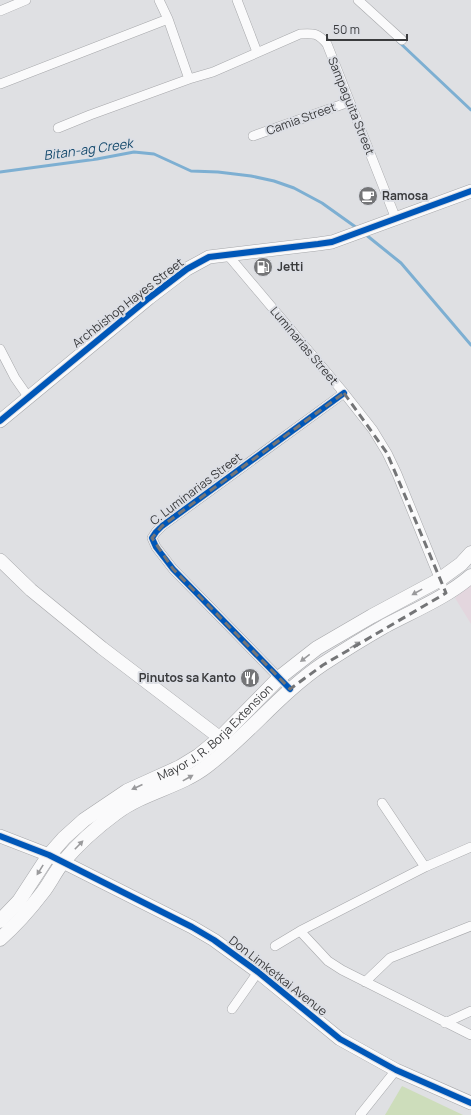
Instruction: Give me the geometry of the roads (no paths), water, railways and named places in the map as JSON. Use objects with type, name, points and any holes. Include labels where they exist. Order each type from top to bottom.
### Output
[{"type":"main road","name":"Mayor J. R. Borja Extension","points":[[0,939],[30,909],[63,862],[89,835],[132,802],[186,780],[206,767],[280,677],[317,648],[439,580],[461,564],[471,553]]},
{"type":"main road","name":"Mayor J. R. Borja Extension","points":[[0,921],[19,901],[49,855],[64,838],[84,820],[127,791],[180,767],[226,742],[323,665],[385,626],[446,593],[471,576]]},
{"type":"street","points":[[0,11],[26,0]]},
{"type":"street","points":[[159,0],[168,18],[189,79]]},
{"type":"street","points":[[237,0],[258,52]]},
{"type":"street","points":[[358,0],[402,40]]},
{"type":"street","points":[[0,84],[168,18]]},
{"type":"street","name":"Sampaguita Street","points":[[58,128],[189,79],[213,72],[300,34],[318,35],[327,44],[396,219]]},
{"type":"street","name":"Camia Street","points":[[253,136],[349,102]]},
{"type":"street","name":"Archbishop Hayes Street","points":[[0,420],[30,398],[187,269],[209,257],[318,244],[373,228],[471,191]]},
{"type":"street","name":"Luminarias Street","points":[[227,254],[366,420],[387,453],[397,474],[439,580],[446,593]]},
{"type":"street","points":[[0,349],[15,378],[30,398]]},
{"type":"street","name":"C. Luminarias Street","points":[[290,690],[280,677],[239,638],[212,608],[173,569],[156,547],[152,538],[162,526],[344,393]]},
{"type":"street","points":[[0,560],[31,590],[102,648],[226,742]]},
{"type":"street","points":[[382,803],[425,867]]},
{"type":"street","name":"Don Limketkai Avenue","points":[[0,836],[49,855],[192,927],[214,940],[258,972],[340,1039],[396,1070],[471,1103]]},
{"type":"street","points":[[275,946],[300,931],[425,867],[471,847]]},
{"type":"street","points":[[365,982],[390,958],[471,926]]},
{"type":"street","points":[[300,931],[328,960],[342,970],[471,1035]]},
{"type":"street","points":[[232,1009],[258,972]]},
{"type":"street","points":[[445,1023],[471,1011]]},
{"type":"street","points":[[360,1115],[396,1070]]},
{"type":"waterway","points":[[399,42],[471,110]]},
{"type":"waterway","name":"Bitan-ag Creek","points":[[0,172],[97,159],[134,152],[154,154],[191,171],[218,172],[251,176],[274,181],[294,188],[322,203],[357,228]]},
{"type":"waterway","name":"Bitan-ag Creek","points":[[365,234],[401,263],[471,345]]},
{"type":"place","name":"Ramosa","points":[[368,196]]},
{"type":"place","name":"Jetti","points":[[263,267]]},
{"type":"place","name":"Pinutos sa Kanto","points":[[250,678]]}]
